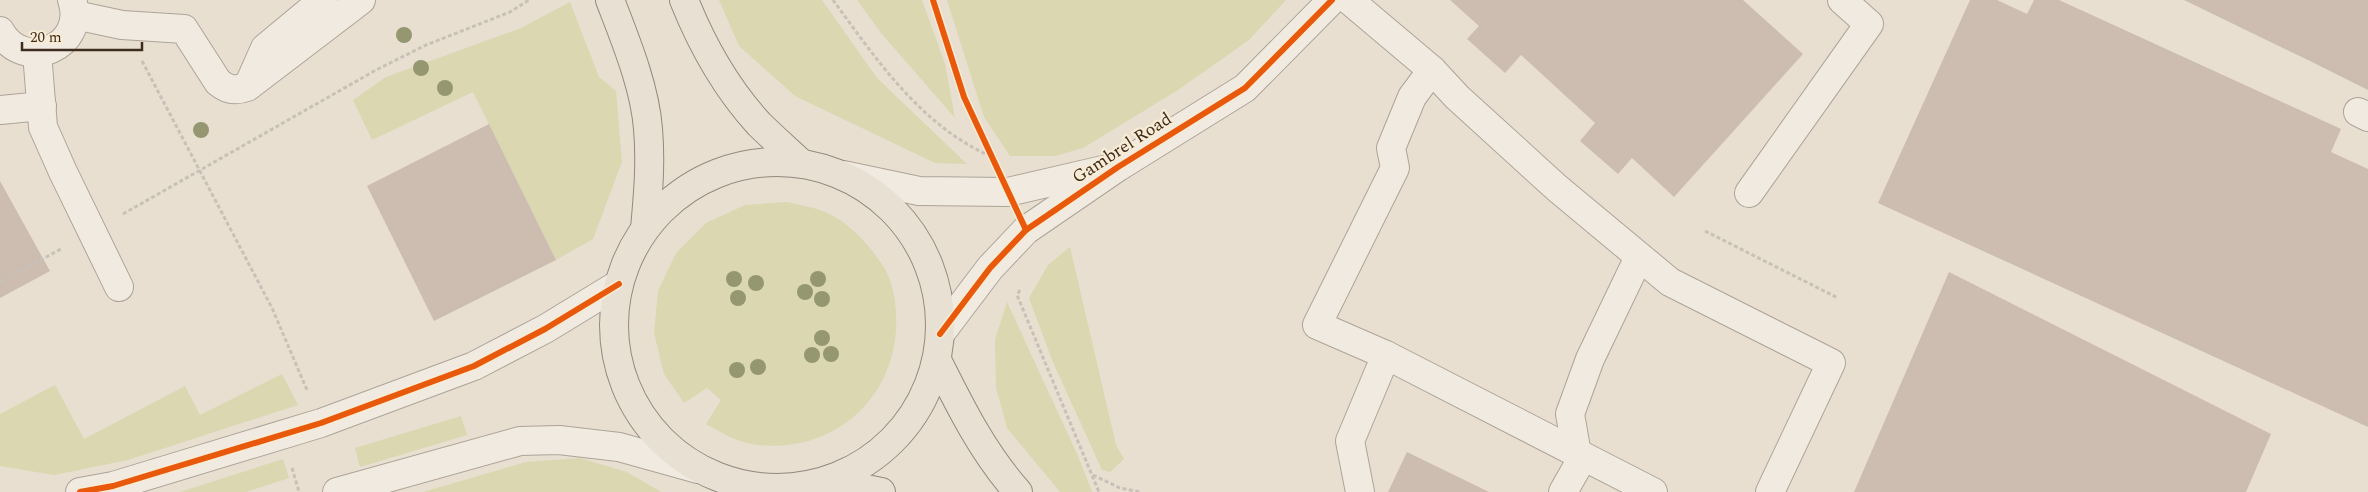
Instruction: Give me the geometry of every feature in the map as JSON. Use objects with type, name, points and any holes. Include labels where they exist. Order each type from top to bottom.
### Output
[{"type":"main road","points":[[610,0],[632,55],[648,127],[650,177],[645,229]]},
{"type":"main road","points":[[684,0],[699,36],[732,90],[759,123],[801,163]]},
{"type":"main road","points":[[771,162],[801,163],[843,176],[877,196],[906,224],[926,257],[938,295],[938,347],[926,392],[904,428],[886,447],[858,467],[827,481],[794,488],[762,488],[729,482],[698,468],[669,448],[651,428],[627,390],[616,355],[614,320],[619,284],[629,255],[645,229],[664,207],[688,188],[714,174],[752,164],[771,162]]},
{"type":"main road","points":[[938,347],[966,417],[998,469],[1018,492]]},
{"type":"main road","points":[[827,481],[881,492]]},
{"type":"street","points":[[247,87],[265,48],[323,0]]},
{"type":"street","points":[[0,31],[13,46],[37,53],[59,45],[67,37],[72,27],[73,8],[135,25],[184,29],[218,82],[225,88],[232,90],[247,87],[361,0]]},
{"type":"street","name":"Gambrel Road","points":[[938,347],[990,268],[1026,230],[1118,167],[1245,88],[1332,0]]},
{"type":"street","points":[[1349,0],[1432,70],[1457,97],[1557,188],[1670,282],[1831,363],[1770,492]]},
{"type":"street","points":[[1749,193],[1869,24],[1842,0]]},
{"type":"street","points":[[37,53],[44,127],[59,163],[119,287]]},
{"type":"street","points":[[1432,70],[1412,98],[1391,148],[1395,168],[1318,325],[1386,355],[1653,492]]},
{"type":"street","points":[[0,110],[42,106]]},
{"type":"street","name":"Gambrel Road","points":[[843,176],[919,191],[1008,192],[1118,167]]},
{"type":"street","points":[[1563,492],[1580,455],[1570,414],[1632,251]]},
{"type":"street","points":[[80,492],[113,486],[321,423],[474,366],[545,329],[619,284]]},
{"type":"street","points":[[1360,492],[1350,441],[1386,355]]},
{"type":"street","points":[[337,492],[396,474],[520,441],[559,440],[619,447],[698,468]]},
{"type":"path","points":[[226,158],[376,70],[426,45],[510,12],[529,0]]},
{"type":"path","points":[[833,0],[902,89],[938,125],[967,146],[991,156]]},
{"type":"path","points":[[135,25],[272,308],[321,423]]},
{"type":"path","points":[[987,148],[1008,192]]},
{"type":"path","points":[[1705,231],[1838,298]]},
{"type":"path","points":[[1022,288],[1017,295],[1099,492]]},
{"type":"path","points":[[298,492],[292,468],[300,466]]},
{"type":"path","points":[[1092,475],[1120,488],[1141,492]]},
{"type":"shaded area","points":[[719,0],[822,0],[877,78],[967,164],[935,163],[795,96],[739,46]]},
{"type":"shaded area","points":[[857,0],[922,0],[945,64],[955,118],[881,33]]},
{"type":"shaded area","points":[[947,0],[1286,0],[1249,40],[1178,90],[1083,148],[1055,156],[1010,156],[984,117]]},
{"type":"shaded area","points":[[570,2],[599,77],[616,91],[622,162],[593,239],[556,260],[473,92],[372,140],[353,100],[386,77],[521,28]]},
{"type":"shaded area","points":[[787,202],[818,209],[834,216],[853,230],[869,246],[883,266],[892,285],[896,308],[896,330],[891,357],[882,382],[868,403],[850,420],[829,433],[805,442],[779,446],[751,444],[733,438],[706,424],[721,400],[707,388],[684,403],[664,374],[654,333],[658,291],[676,253],[706,223],[745,205]]},
{"type":"shaded area","points":[[1070,247],[1116,445],[1124,459],[1110,472],[1102,470],[1052,360],[1029,298],[1048,265]]},
{"type":"shaded area","points":[[1007,302],[1078,456],[1092,492],[1060,492],[1007,428],[996,387],[995,340]]},
{"type":"shaded area","points":[[282,374],[298,405],[128,460],[54,475],[0,466],[0,414],[55,385],[84,439],[185,386],[200,415]]},
{"type":"shaded area","points":[[461,416],[467,435],[360,467],[355,448]]},
{"type":"shaded area","points":[[580,458],[627,472],[661,492],[423,492],[526,462]]},
{"type":"shaded area","points":[[283,459],[289,478],[246,492],[180,492]]},
{"type":"building","points":[[1450,0],[1743,0],[1803,54],[1674,197],[1632,158],[1618,174],[1580,141],[1595,123],[1521,55],[1505,73],[1467,39],[1479,26]]},
{"type":"building","points":[[1970,0],[1997,0],[2027,14],[2034,0],[2059,0],[2341,129],[2331,152],[2368,169],[2368,427],[1878,203]]},
{"type":"building","points":[[2184,0],[2368,0],[2368,90],[2312,62]]},
{"type":"building","points":[[489,124],[556,260],[434,321],[367,186]]},
{"type":"building","points":[[0,181],[50,271],[0,298]]},
{"type":"building","points":[[1949,272],[2271,434],[2246,492],[1854,492]]},
{"type":"building","points":[[1407,452],[1489,492],[1388,492]]},
{"type":"cycle path","points":[[933,0],[964,97],[1026,230]]},
{"type":"cycle path","points":[[940,334],[990,268],[1026,230],[1118,167],[1245,88],[1332,0]]},
{"type":"cycle path","points":[[80,492],[113,486],[321,423],[474,366],[545,329],[619,284]]}]
